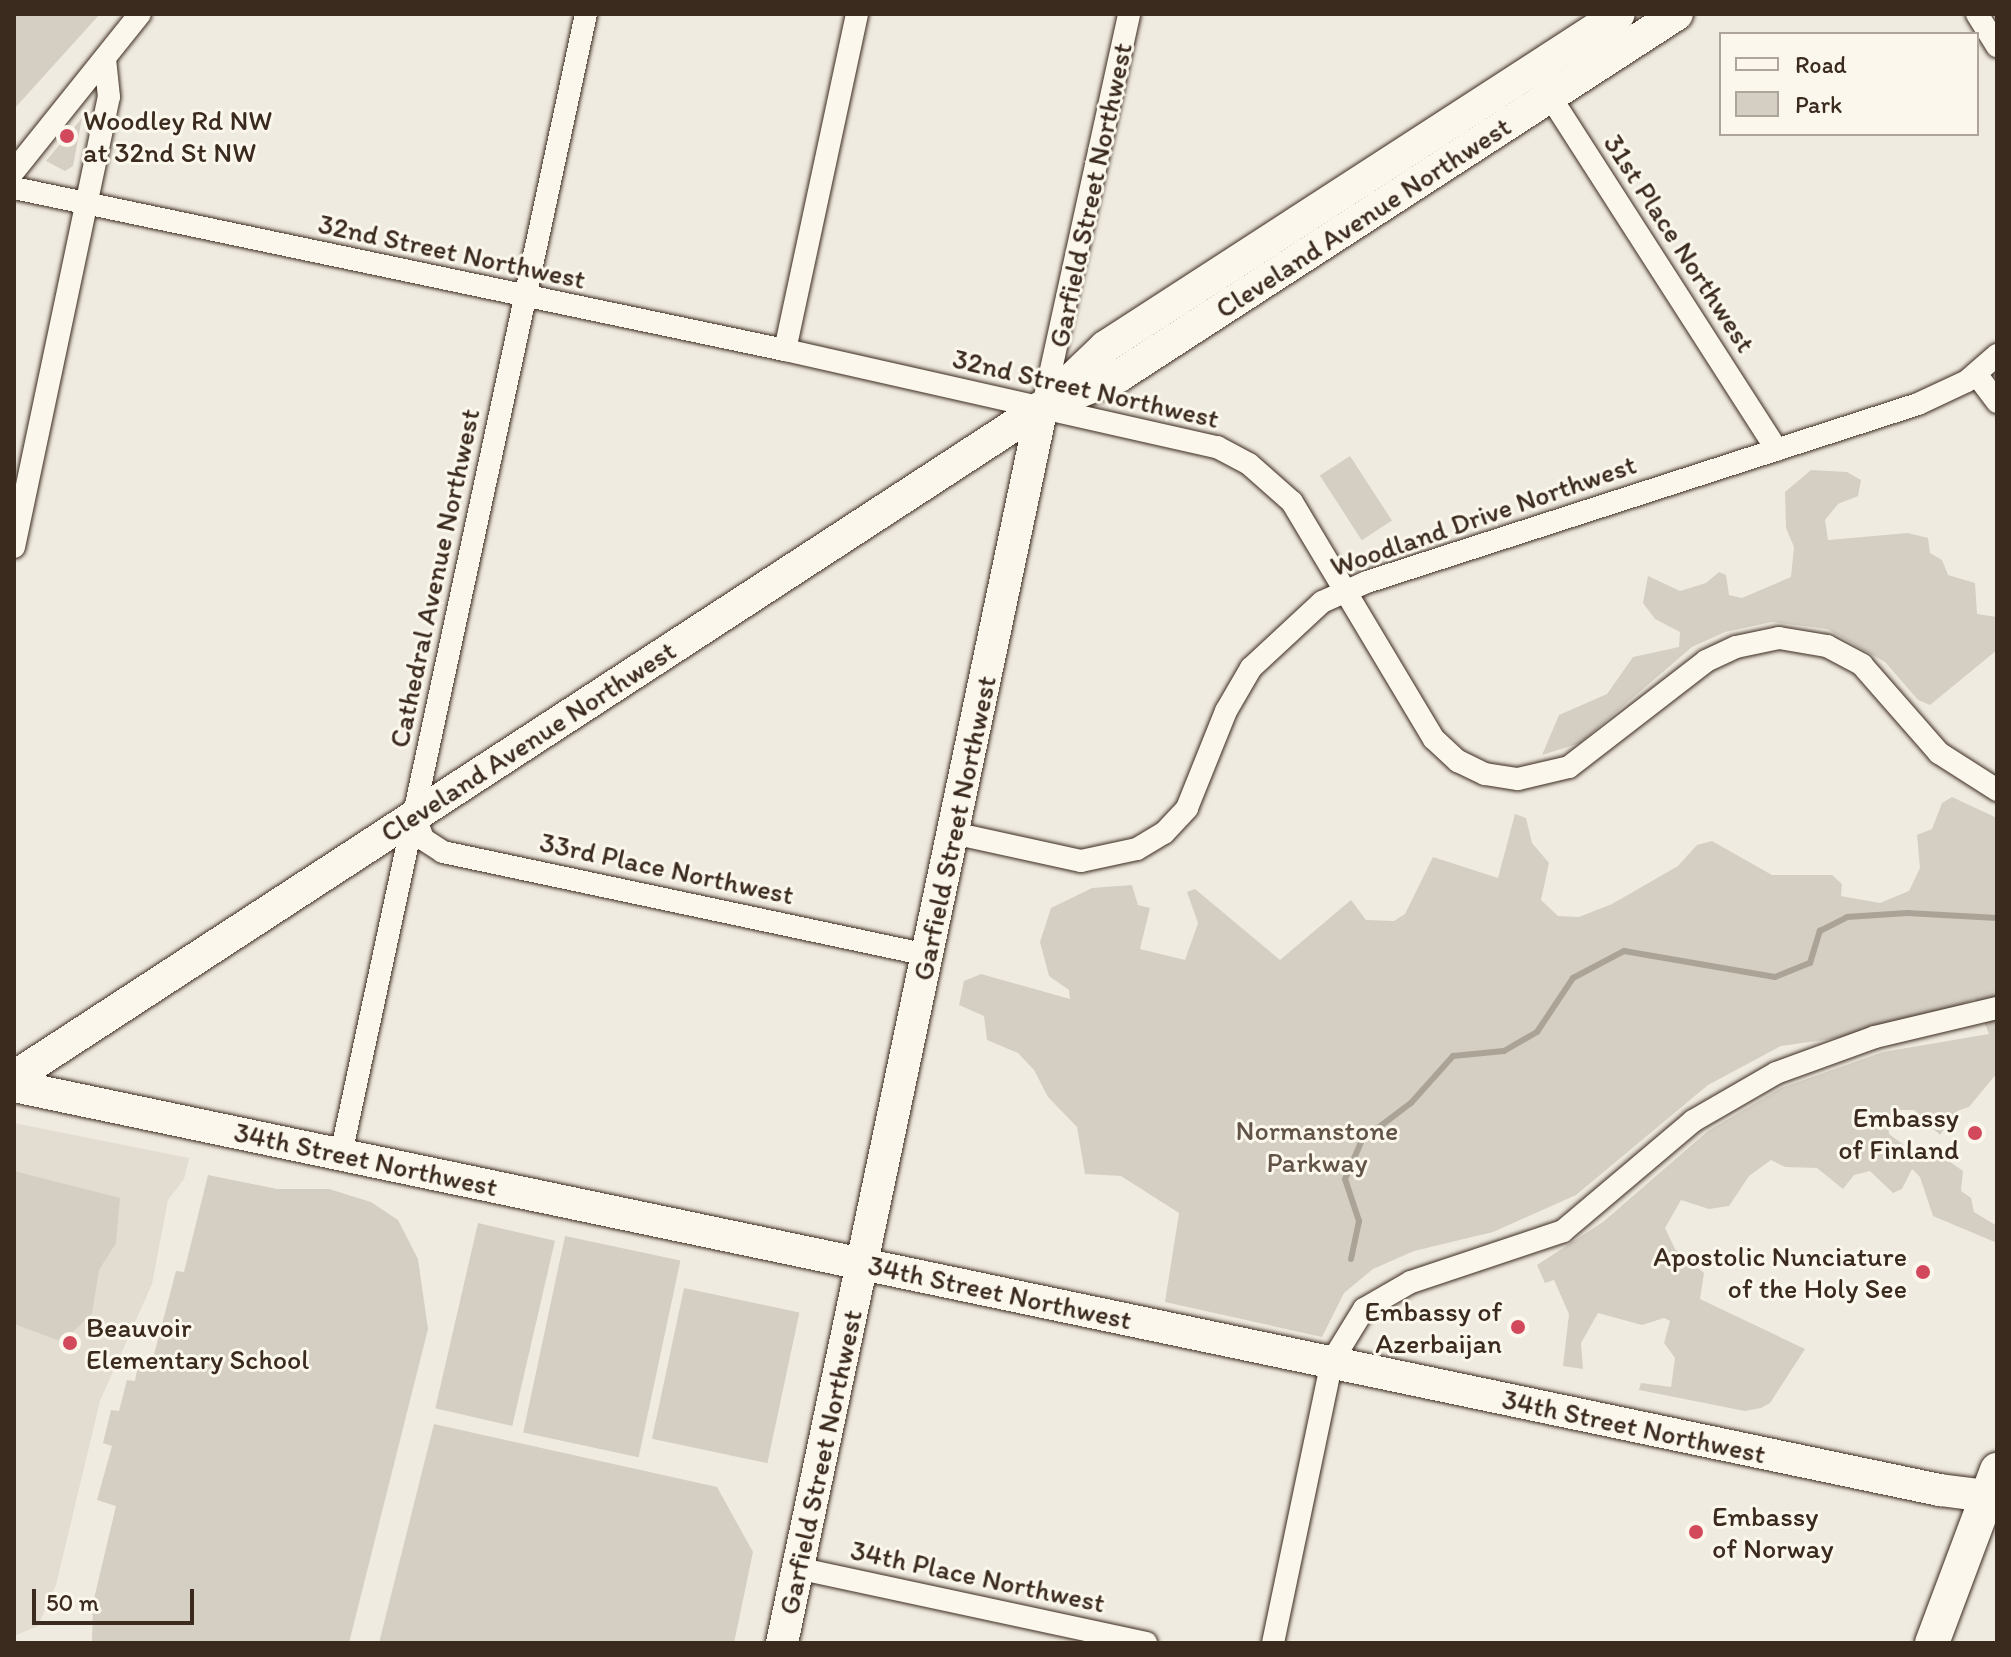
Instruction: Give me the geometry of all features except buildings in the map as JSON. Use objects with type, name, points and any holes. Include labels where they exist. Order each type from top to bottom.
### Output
[{"type":"main road","name":"Cleveland Avenue Northwest","points":[[1541,82],[1619,14]]},
{"type":"main road","name":"Cleveland Avenue Northwest","points":[[14,1077],[1042,407],[1119,376],[1318,227],[1541,82],[1677,14]]},
{"type":"main road","name":"Garfield Street Northwest","points":[[782,1643],[1042,407]]},
{"type":"main road","name":"34th Street Northwest","points":[[14,1086],[1940,1490],[1993,1488]]},
{"type":"main road","points":[[1932,1643],[1993,1488]]},
{"type":"street","points":[[14,171],[140,14]]},
{"type":"street","name":"Cathedral Avenue Northwest","points":[[341,1154],[586,14]]},
{"type":"street","points":[[785,350],[857,14]]},
{"type":"street","name":"Garfield Street Northwest","points":[[1042,407],[1129,14]]},
{"type":"street","points":[[1977,14],[1997,46]]},
{"type":"street","points":[[14,547],[109,97],[105,60]]},
{"type":"street","name":"31st Place Northwest","points":[[1541,82],[1777,450]]},
{"type":"street","name":"32nd Street Northwest","points":[[14,188],[1191,439],[1237,457],[1292,502],[1434,739],[1458,761],[1485,774],[1518,779],[1569,767],[1706,661],[1736,647],[1779,638],[1827,646],[1862,665],[1939,753],[1997,790]]},
{"type":"street","name":"Woodland Drive Northwest","points":[[953,833],[1090,861],[1121,856],[1151,842],[1191,800],[1226,711],[1251,668],[1295,622],[1346,591],[1918,404],[1976,374],[1997,355]]},
{"type":"street","points":[[1976,374],[1997,402]]},
{"type":"street","name":"33rd Place Northwest","points":[[414,815],[423,839],[443,852],[927,955]]},
{"type":"street","points":[[1273,1643],[1332,1361],[1349,1327],[1370,1304],[1411,1282],[1557,1234],[1693,1121],[1746,1089],[1841,1048],[1997,1008]]},
{"type":"street","name":"34th Place Northwest","points":[[797,1568],[1146,1643]]},
{"type":"shaded area","name":"Beauvoir Elementary School","points":[[14,1123],[189,1158],[184,1179],[168,1200],[152,1284],[100,1401],[56,1585],[38,1626],[14,1636]]},
{"type":"green space","points":[[14,14],[100,14],[14,109]]},
{"type":"green space","points":[[82,118],[73,166],[65,171],[46,161]]},
{"type":"green space","points":[[1350,456],[1392,521],[1362,540],[1320,476]]},
{"type":"green space","points":[[1811,470],[1847,472],[1861,480],[1858,496],[1838,504],[1825,520],[1828,540],[1908,533],[1928,538],[1930,553],[1942,560],[1948,575],[1975,583],[1977,614],[1997,617],[1997,650],[1930,705],[1918,700],[1885,662],[1827,629],[1772,622],[1725,632],[1692,647],[1580,743],[1542,755],[1559,715],[1607,694],[1633,657],[1679,647],[1680,632],[1655,619],[1643,603],[1648,576],[1680,591],[1706,583],[1719,572],[1726,575],[1729,595],[1742,598],[1791,577],[1794,547],[1786,528],[1785,492]]},
{"type":"green space","name":"Normanstone Parkway","points":[[1952,797],[1997,818],[1997,1073],[1969,1107],[1957,1111],[1940,1135],[1914,1110],[1899,1110],[1888,1123],[1889,1134],[1927,1162],[1943,1157],[1963,1171],[1961,1191],[1971,1198],[1974,1212],[1997,1226],[1997,1243],[1933,1216],[1920,1177],[1912,1169],[1902,1189],[1893,1193],[1870,1171],[1854,1175],[1843,1189],[1817,1168],[1785,1167],[1771,1160],[1749,1176],[1729,1206],[1709,1209],[1681,1200],[1665,1228],[1675,1249],[1704,1273],[1700,1299],[1805,1349],[1770,1403],[1761,1408],[1745,1411],[1639,1390],[1641,1383],[1671,1387],[1675,1358],[1664,1343],[1670,1321],[1664,1318],[1642,1325],[1598,1313],[1581,1343],[1583,1369],[1563,1366],[1569,1314],[1554,1280],[1545,1283],[1537,1265],[1603,1222],[1708,1131],[1781,1088],[1883,1052],[1989,1034],[1975,999],[1930,1018],[1860,1035],[1781,1046],[1708,1085],[1576,1195],[1493,1232],[1414,1251],[1373,1269],[1344,1293],[1322,1337],[1165,1302],[1179,1213],[1121,1176],[1085,1174],[1077,1127],[1048,1097],[1034,1070],[1018,1053],[987,1040],[984,1016],[959,1005],[964,981],[981,974],[1070,999],[1069,990],[1049,976],[1040,942],[1051,908],[1092,888],[1132,885],[1138,905],[1150,908],[1140,949],[1185,960],[1198,923],[1187,892],[1195,889],[1280,960],[1351,900],[1366,920],[1394,921],[1405,914],[1433,857],[1498,878],[1515,814],[1526,818],[1532,843],[1549,863],[1541,900],[1558,916],[1579,917],[1612,904],[1678,866],[1697,845],[1712,841],[1772,875],[1832,875],[1842,884],[1841,896],[1880,903],[1909,891],[1920,868],[1917,835],[1932,829],[1942,803]]},
{"type":"green space","points":[[14,1171],[120,1198],[116,1243],[99,1270],[92,1313],[63,1342],[14,1324]]},
{"type":"green space","points":[[208,1175],[277,1189],[329,1189],[371,1202],[398,1220],[418,1259],[428,1329],[349,1643],[92,1643],[93,1603],[116,1506],[97,1500],[112,1446],[103,1443],[111,1410],[119,1411],[127,1380],[135,1381],[138,1364],[151,1366],[176,1271],[184,1272]]},
{"type":"green space","points":[[478,1223],[555,1241],[512,1426],[435,1408]]},
{"type":"green space","points":[[565,1236],[680,1261],[639,1457],[523,1433]]},
{"type":"green space","points":[[684,1288],[799,1313],[767,1463],[652,1439]]},
{"type":"green space","points":[[434,1424],[717,1487],[753,1552],[734,1643],[379,1643]]},
{"type":"waterway","points":[[1351,1259],[1359,1221],[1345,1179],[1362,1140],[1411,1103],[1453,1056],[1504,1051],[1537,1032],[1573,978],[1624,951],[1775,977],[1810,963],[1820,931],[1847,917],[1907,913],[1997,918]]},
{"type":"place","name":"Woodley Rd NW at 32nd St NW","points":[[67,136]]},
{"type":"place","name":"Embassy of Finland","points":[[1975,1133]]},
{"type":"place","name":"Apostolic Nunciature of the Holy See","points":[[1923,1272]]},
{"type":"place","name":"Embassy of Azerbaijan","points":[[1518,1327]]},
{"type":"place","name":"Beauvoir Elementary School","points":[[70,1343]]},
{"type":"place","name":"Embassy of Norway","points":[[1696,1532]]}]
